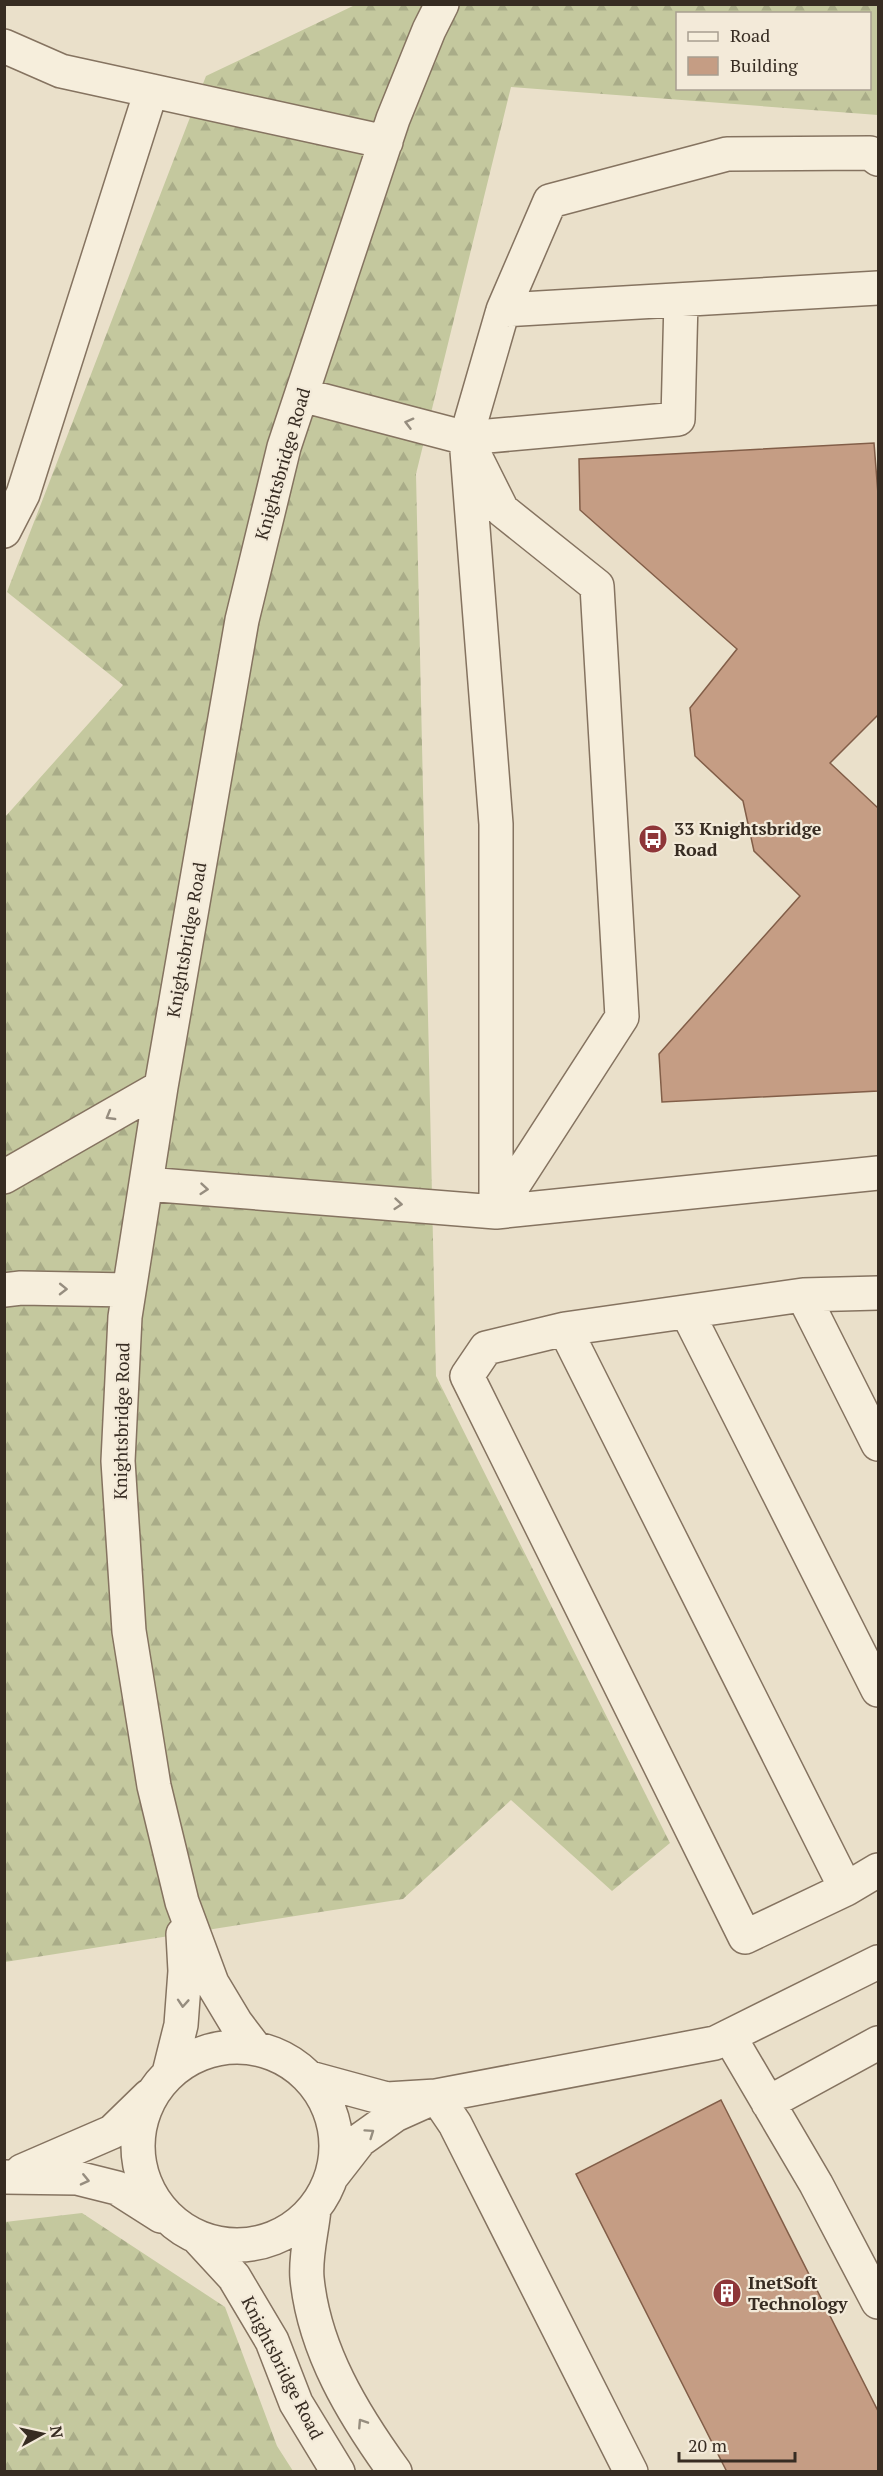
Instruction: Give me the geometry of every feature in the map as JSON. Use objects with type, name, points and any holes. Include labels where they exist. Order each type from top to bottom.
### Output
[{"type":"street","name":"Knightsbridge Road","points":[[255,2048],[236,2023],[212,1983],[182,1902],[154,1786],[129,1631],[118,1461],[125,1317],[161,1087],[242,620],[284,447],[386,142],[429,30],[442,4]]},
{"type":"street","points":[[4,45],[61,71],[386,142]]},
{"type":"street","points":[[4,531],[23,494],[151,91]]},
{"type":"street","points":[[496,1212],[496,824],[466,438],[503,310],[550,201],[727,154],[870,153],[879,159]]},
{"type":"street","points":[[503,310],[879,288]]},
{"type":"street","points":[[302,395],[466,438],[678,419],[681,300]]},
{"type":"street","points":[[466,438],[502,510],[597,586],[622,1017],[496,1212]]},
{"type":"street","points":[[4,1177],[161,1087]]},
{"type":"street","points":[[146,1184],[496,1212],[879,1173]]},
{"type":"street","points":[[4,1290],[21,1288],[129,1290]]},
{"type":"street","points":[[879,1293],[803,1295],[566,1329],[486,1348],[467,1376],[745,1936],[846,1889],[879,1870]]},
{"type":"street","points":[[803,1295],[879,1444]]},
{"type":"street","points":[[687,1312],[879,1690]]},
{"type":"street","points":[[566,1329],[846,1889]]},
{"type":"street","name":"Knightsbridge Road","points":[[160,2083],[181,2025],[185,1982],[182,1902]]},
{"type":"street","points":[[310,2078],[387,2099],[436,2096],[715,2043],[879,1962]]},
{"type":"street","points":[[729,2036],[816,2184],[879,2302]]},
{"type":"street","points":[[768,2103],[879,2043]]},
{"type":"street","points":[[5,2177],[112,2132],[160,2083],[194,2056],[224,2047],[255,2048],[285,2059],[310,2078],[325,2100],[334,2124],[337,2151],[332,2176]]},
{"type":"street","points":[[160,2083],[141,2118],[137,2146],[141,2175],[153,2201],[171,2222]]},
{"type":"street","points":[[5,2177],[77,2178],[117,2188],[199,2239],[230,2246],[262,2243],[291,2230],[314,2209],[332,2176],[360,2140],[395,2115],[436,2096]]},
{"type":"street","points":[[436,2096],[455,2124],[631,2472]]},
{"type":"street","points":[[314,2209],[307,2276],[317,2333],[345,2397],[395,2472]]},
{"type":"street","name":"Knightsbridge Road","points":[[199,2239],[234,2277],[272,2342],[296,2403],[338,2472]]},
{"type":"green space","points":[[355,5],[878,5],[878,115],[511,87],[416,474],[436,1376],[670,1843],[612,1891],[511,1800],[403,1899],[5,1962],[5,817],[123,685],[7,592],[206,76]]},
{"type":"green space","points":[[82,2213],[225,2307],[277,2446],[293,2471],[5,2471],[5,2222]]},
{"type":"building","points":[[874,443],[878,494],[878,715],[830,763],[878,808],[878,1091],[662,1102],[659,1054],[800,896],[754,851],[743,801],[695,756],[690,708],[737,649],[580,510],[579,459]]},
{"type":"building","name":"InetSoft Technology","points":[[721,2100],[878,2411],[878,2472],[727,2472],[576,2174]]},
{"type":"place","name":"33 Knightsbridge Road","points":[[653,839]]},
{"type":"place","name":"InetSoft Technology","points":[[727,2293]]}]
